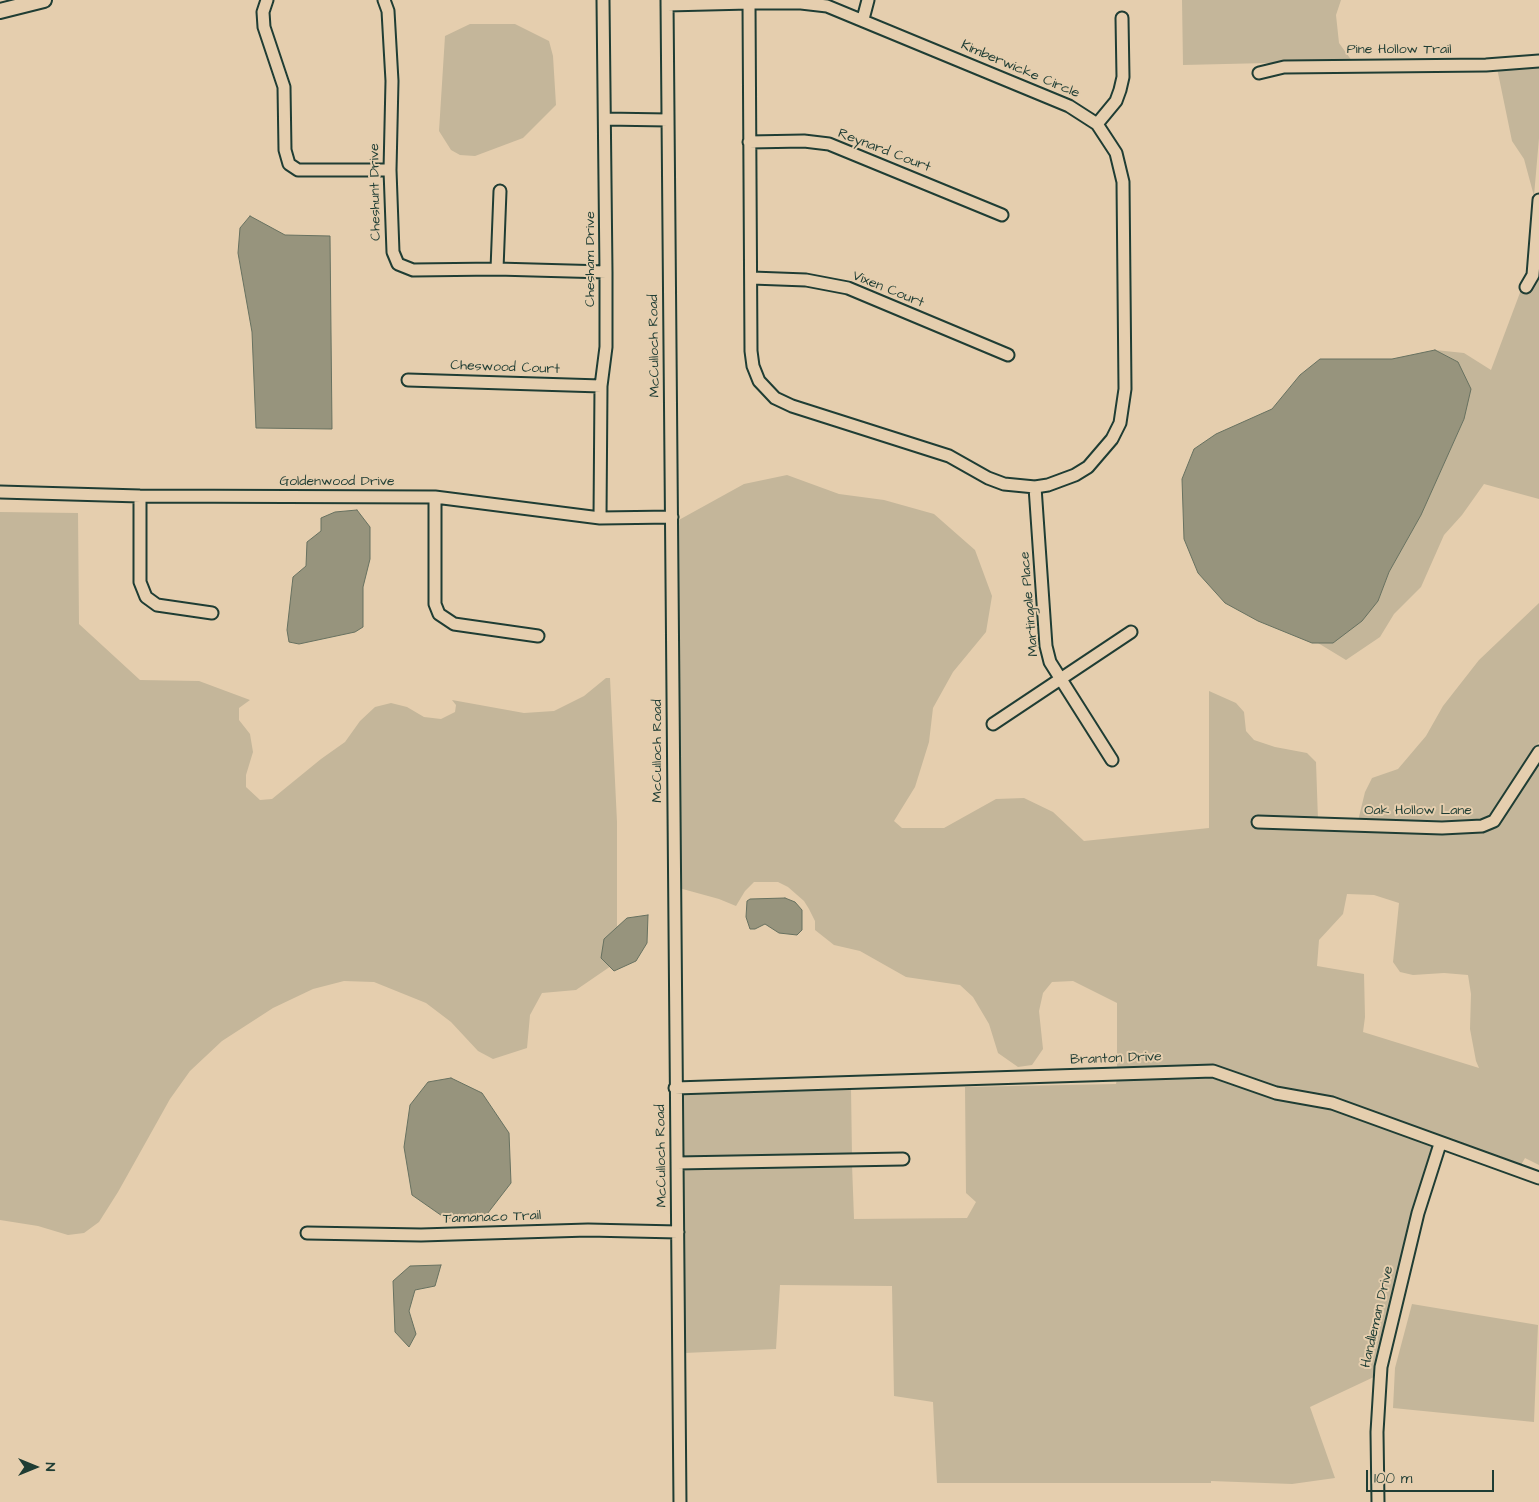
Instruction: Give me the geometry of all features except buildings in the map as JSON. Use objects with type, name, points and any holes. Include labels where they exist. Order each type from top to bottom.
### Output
[{"type":"main road","points":[[0,11],[44,0]]},
{"type":"street","points":[[267,0],[263,12],[264,27],[284,87],[285,150],[289,164],[298,170],[390,170]]},
{"type":"street","name":"Cheshunt Drive","points":[[384,0],[388,11],[392,81],[390,170],[392,252],[398,264],[413,270],[497,269],[606,272]]},
{"type":"street","name":"Chesham Drive","points":[[600,518],[601,386],[606,347],[603,0]]},
{"type":"street","points":[[863,19],[868,0]]},
{"type":"street","points":[[667,2],[748,2]]},
{"type":"street","name":"McCulloch Road","points":[[667,2],[680,1502]]},
{"type":"street","name":"Kimberwicke Circle","points":[[748,2],[801,3],[827,6],[863,19],[1069,106],[1097,124],[1116,153],[1124,182],[1125,403],[1120,423],[1112,439],[1088,466],[1060,482],[1035,487],[1004,484],[988,478],[948,456],[776,398],[759,381],[753,366],[751,351],[752,278],[748,2]]},
{"type":"street","points":[[1097,124],[1116,101],[1123,78],[1122,18]]},
{"type":"street","name":"Pine Hollow Trail","points":[[1259,73],[1284,67],[1486,64],[1539,61]]},
{"type":"street","points":[[605,119],[668,120]]},
{"type":"street","name":"Reynard Court","points":[[749,142],[804,141],[829,144],[1002,215]]},
{"type":"street","points":[[497,269],[500,191]]},
{"type":"street","points":[[1526,287],[1533,275],[1539,200]]},
{"type":"street","name":"Vixen Court","points":[[752,278],[806,280],[848,288],[1008,355]]},
{"type":"street","name":"Cheswood Court","points":[[408,380],[601,386]]},
{"type":"street","name":"Martingale Place","points":[[1035,487],[1046,646],[1050,662],[1112,760]]},
{"type":"street","name":"Goldenwood Drive","points":[[0,492],[140,496],[435,497],[600,518],[672,517]]},
{"type":"street","points":[[140,496],[140,582],[146,598],[157,605],[212,613]]},
{"type":"street","points":[[435,497],[435,604],[438,614],[454,624],[538,636]]},
{"type":"street","points":[[993,724],[1131,632]]},
{"type":"street","name":"Oak Hollow Lane","points":[[1258,822],[1442,828],[1482,826],[1494,821],[1539,752]]},
{"type":"street","name":"Branton Drive","points":[[676,1088],[1213,1071],[1276,1093],[1332,1104],[1539,1178]]},
{"type":"street","name":"Handleman Drive","points":[[1378,1502],[1378,1432],[1381,1367],[1418,1213],[1440,1144]]},
{"type":"street","points":[[677,1163],[903,1159]]},
{"type":"street","name":"Tamanaco Trail","points":[[307,1233],[421,1235],[588,1230],[678,1232]]},
{"type":"shaded area","points":[[1182,0],[1341,0],[1336,15],[1339,43],[1352,61],[1183,65]]},
{"type":"shaded area","points":[[470,24],[515,24],[549,41],[553,56],[556,105],[523,138],[475,156],[460,155],[451,150],[439,131],[445,36]]},
{"type":"shaded area","points":[[1539,65],[1539,138],[1534,196],[1524,159],[1512,141],[1497,68]]},
{"type":"shaded area","points":[[250,216],[285,235],[330,236],[332,429],[256,428],[252,332],[238,253],[240,228]]},
{"type":"shaded area","points":[[1539,262],[1539,499],[1484,484],[1462,515],[1444,535],[1421,587],[1394,614],[1380,637],[1346,660],[1318,643],[1333,642],[1378,601],[1389,572],[1421,515],[1464,419],[1458,362],[1435,350],[1464,353],[1491,370],[1521,290],[1528,292],[1537,277]]},
{"type":"shaded area","points":[[1435,350],[1458,362],[1471,389],[1464,419],[1421,515],[1389,572],[1378,601],[1362,621],[1333,643],[1312,643],[1258,621],[1225,603],[1198,573],[1184,539],[1182,479],[1194,449],[1216,434],[1272,409],[1300,375],[1320,359],[1392,359]]},
{"type":"shaded area","points":[[787,475],[839,494],[884,500],[934,514],[975,550],[992,596],[986,632],[953,672],[933,708],[929,742],[915,787],[894,821],[902,828],[944,828],[996,799],[1024,798],[1053,812],[1084,841],[1209,828],[1209,691],[1236,703],[1244,712],[1246,731],[1254,740],[1275,747],[1307,753],[1316,762],[1318,820],[1253,818],[1253,826],[1442,832],[1482,830],[1539,760],[1539,1165],[1525,1158],[1520,1167],[1215,1067],[1117,1070],[1117,1003],[1073,981],[1052,982],[1043,993],[1039,1011],[1043,1049],[1032,1065],[1018,1067],[998,1053],[989,1024],[973,997],[960,985],[906,977],[860,951],[834,945],[815,930],[815,921],[804,901],[788,887],[778,882],[754,882],[745,891],[736,906],[719,899],[679,888],[677,521],[744,484]],"holes":[[[1347,894],[1374,895],[1399,903],[1393,962],[1400,972],[1413,975],[1444,973],[1468,975],[1471,994],[1470,1029],[1479,1068],[1363,1032],[1365,1017],[1364,974],[1317,966],[1319,940],[1343,914]]]},
{"type":"shaded area","points":[[357,510],[370,527],[370,559],[363,587],[363,627],[355,632],[299,644],[289,642],[287,630],[293,577],[306,566],[307,542],[321,531],[321,518],[335,512]]},
{"type":"shaded area","points":[[0,512],[78,513],[79,624],[140,680],[199,681],[250,700],[239,708],[239,720],[250,734],[253,752],[246,775],[246,787],[260,800],[272,799],[345,742],[360,721],[375,707],[391,703],[407,707],[424,717],[441,719],[455,712],[456,705],[452,700],[524,713],[554,711],[584,696],[606,678],[610,678],[617,822],[617,939],[611,966],[576,990],[542,993],[530,1015],[527,1048],[493,1059],[478,1051],[451,1022],[426,1003],[374,982],[344,981],[313,989],[273,1008],[222,1041],[190,1071],[170,1099],[99,1222],[84,1233],[68,1235],[38,1226],[0,1220]]},
{"type":"shaded area","points":[[1539,603],[1539,742],[1490,818],[1481,821],[1442,824],[1358,821],[1365,792],[1372,778],[1398,769],[1426,736],[1443,706],[1479,660]]},
{"type":"shaded area","points":[[785,898],[795,902],[802,910],[802,930],[797,935],[779,933],[765,924],[755,929],[750,929],[746,917],[747,901],[750,899]]},
{"type":"shaded area","points":[[648,915],[647,943],[636,961],[614,971],[601,958],[604,939],[627,918]]},
{"type":"shaded area","points":[[1217,1077],[1218,1081],[1226,1081],[1326,1107],[1434,1147],[1376,1376],[1310,1407],[1335,1478],[1292,1484],[1211,1481],[1211,1483],[937,1483],[933,1402],[894,1396],[892,1286],[780,1285],[776,1349],[684,1353],[682,1167],[852,1164],[854,1219],[967,1218],[976,1202],[966,1193],[965,1087],[1116,1084],[1117,1078]]},
{"type":"shaded area","points":[[451,1078],[482,1093],[509,1133],[511,1183],[484,1218],[445,1218],[412,1195],[404,1147],[410,1105],[428,1082]]},
{"type":"shaded area","points":[[851,1088],[852,1156],[682,1158],[680,1092]]},
{"type":"shaded area","points":[[441,1265],[435,1286],[415,1290],[409,1311],[416,1334],[409,1347],[395,1332],[393,1281],[410,1266]]},
{"type":"shaded area","points":[[1412,1304],[1538,1325],[1534,1422],[1393,1408],[1395,1368]]}]
